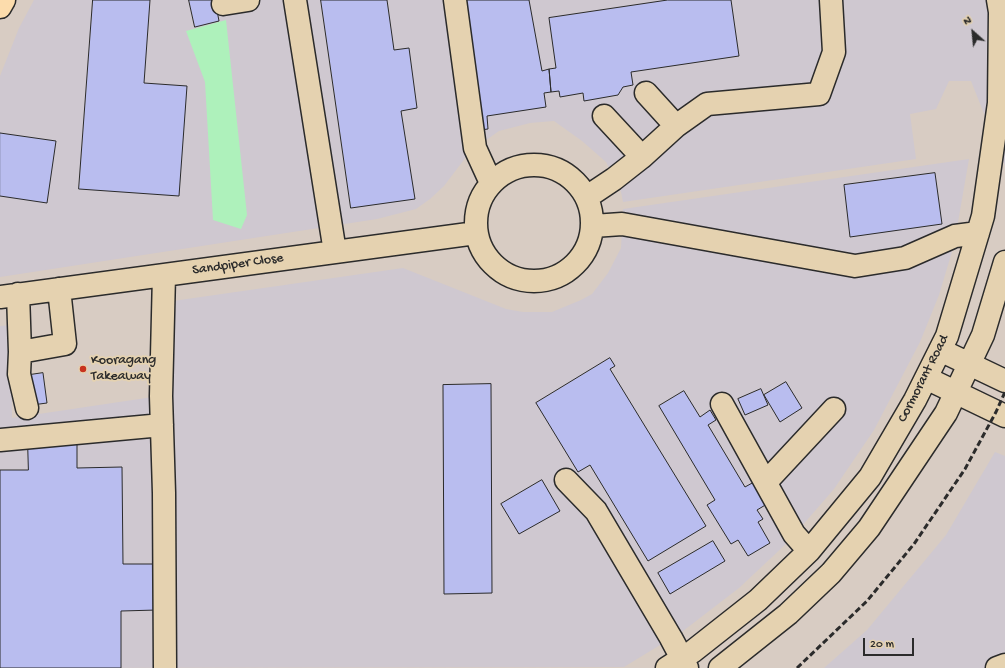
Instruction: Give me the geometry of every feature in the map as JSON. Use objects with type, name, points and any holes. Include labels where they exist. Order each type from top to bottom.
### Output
[{"type":"main road","points":[[0,7],[4,0]]},
{"type":"street","points":[[223,4],[248,0]]},
{"type":"street","points":[[295,0],[336,252]]},
{"type":"street","points":[[455,0],[475,148],[492,183]]},
{"type":"street","points":[[587,197],[614,179],[642,157],[676,126],[707,104],[819,94],[834,52],[830,0]]},
{"type":"street","name":"Cormorant Road","points":[[678,665],[758,600],[809,551],[870,477],[916,400],[947,336],[983,216],[999,103],[1000,12],[998,0]]},
{"type":"street","points":[[646,93],[676,126]]},
{"type":"street","points":[[604,116],[642,157]]},
{"type":"street","points":[[529,165],[543,165],[556,169],[569,176],[579,185],[587,197],[592,211],[592,226],[587,248],[573,267],[553,278],[538,281],[515,278],[495,266],[481,248],[476,233],[478,206],[492,183],[502,174],[515,168],[529,165]]},
{"type":"street","points":[[592,226],[622,224],[855,266],[905,258],[955,236],[978,233]]},
{"type":"street","name":"Sandpiper Close","points":[[9,296],[476,233]]},
{"type":"street","points":[[720,668],[788,614],[831,573],[869,528],[946,413],[983,335],[1005,262]]},
{"type":"street","points":[[164,275],[160,396],[164,493],[165,668]]},
{"type":"street","points":[[20,352],[64,344],[59,289]]},
{"type":"street","points":[[9,296],[20,352],[19,374],[27,408]]},
{"type":"street","points":[[940,350],[1005,381]]},
{"type":"street","points":[[926,378],[1005,416]]},
{"type":"street","points":[[722,404],[794,534],[809,551]]},
{"type":"street","points":[[766,482],[834,409]]},
{"type":"street","points":[[0,440],[162,425]]},
{"type":"street","points":[[566,480],[596,511],[671,638],[678,665]]},
{"type":"street","points":[[997,668],[1005,665]]},
{"type":"shaded area","points":[[34,0],[1005,0],[1005,166],[971,81],[949,81],[936,109],[910,114],[916,159],[623,202],[621,192],[606,162],[582,141],[554,121],[530,123],[499,131],[475,148],[466,157],[444,186],[416,209],[377,219],[0,277],[0,76],[19,28]]},
{"type":"shaded area","points":[[969,159],[954,245],[939,295],[920,342],[874,430],[834,489],[787,543],[739,588],[683,631],[624,667],[0,668],[0,326],[11,325],[12,418],[146,398],[173,393],[173,301],[403,268],[506,309],[523,312],[552,312],[592,294],[608,273],[621,248],[623,209]]},
{"type":"shaded area","points":[[995,452],[1005,456],[1005,668],[824,668],[867,630],[946,535]]},
{"type":"green space","points":[[226,20],[247,215],[241,229],[213,220],[205,82],[186,31]]},
{"type":"building","points":[[93,0],[150,0],[144,83],[187,86],[179,196],[79,189]]},
{"type":"building","points":[[189,0],[215,0],[219,21],[195,27]]},
{"type":"building","points":[[321,0],[387,0],[394,50],[409,48],[417,108],[401,111],[415,199],[351,208]]},
{"type":"building","points":[[461,0],[529,0],[542,71],[549,69],[551,92],[544,93],[546,107],[487,116],[488,129],[480,130]]},
{"type":"building","points":[[668,0],[731,0],[739,56],[631,72],[633,85],[623,87],[618,95],[584,101],[583,93],[560,97],[559,91],[551,92],[549,69],[556,68],[549,18]]},
{"type":"building","points":[[0,133],[56,141],[47,203],[0,196]]},
{"type":"building","points":[[935,173],[942,224],[850,237],[844,185]]},
{"type":"building","points":[[610,358],[615,366],[610,369],[706,526],[648,561],[590,465],[578,472],[536,403]]},
{"type":"building","points":[[43,373],[47,403],[32,405],[23,376]]},
{"type":"building","points":[[786,382],[802,408],[780,422],[764,395]]},
{"type":"building","points":[[491,384],[492,593],[444,594],[443,385]]},
{"type":"building","points":[[761,389],[768,405],[745,415],[738,399]]},
{"type":"building","points":[[684,391],[700,417],[710,410],[716,420],[708,425],[745,487],[754,482],[767,504],[757,510],[763,519],[758,522],[770,543],[748,556],[738,540],[731,544],[707,505],[715,500],[659,406]]},
{"type":"building","points":[[28,443],[77,443],[77,468],[122,467],[123,564],[157,564],[157,610],[121,611],[121,668],[0,668],[0,470],[28,470]]},
{"type":"building","points":[[542,480],[560,511],[519,534],[501,504]]},
{"type":"building","points":[[713,541],[725,561],[670,594],[658,573]]},
{"type":"railway","points":[[797,668],[867,601],[914,544],[965,469],[996,412],[1005,392]]},
{"type":"place","name":"Kooragang Takeaway","points":[[83,369]]}]
